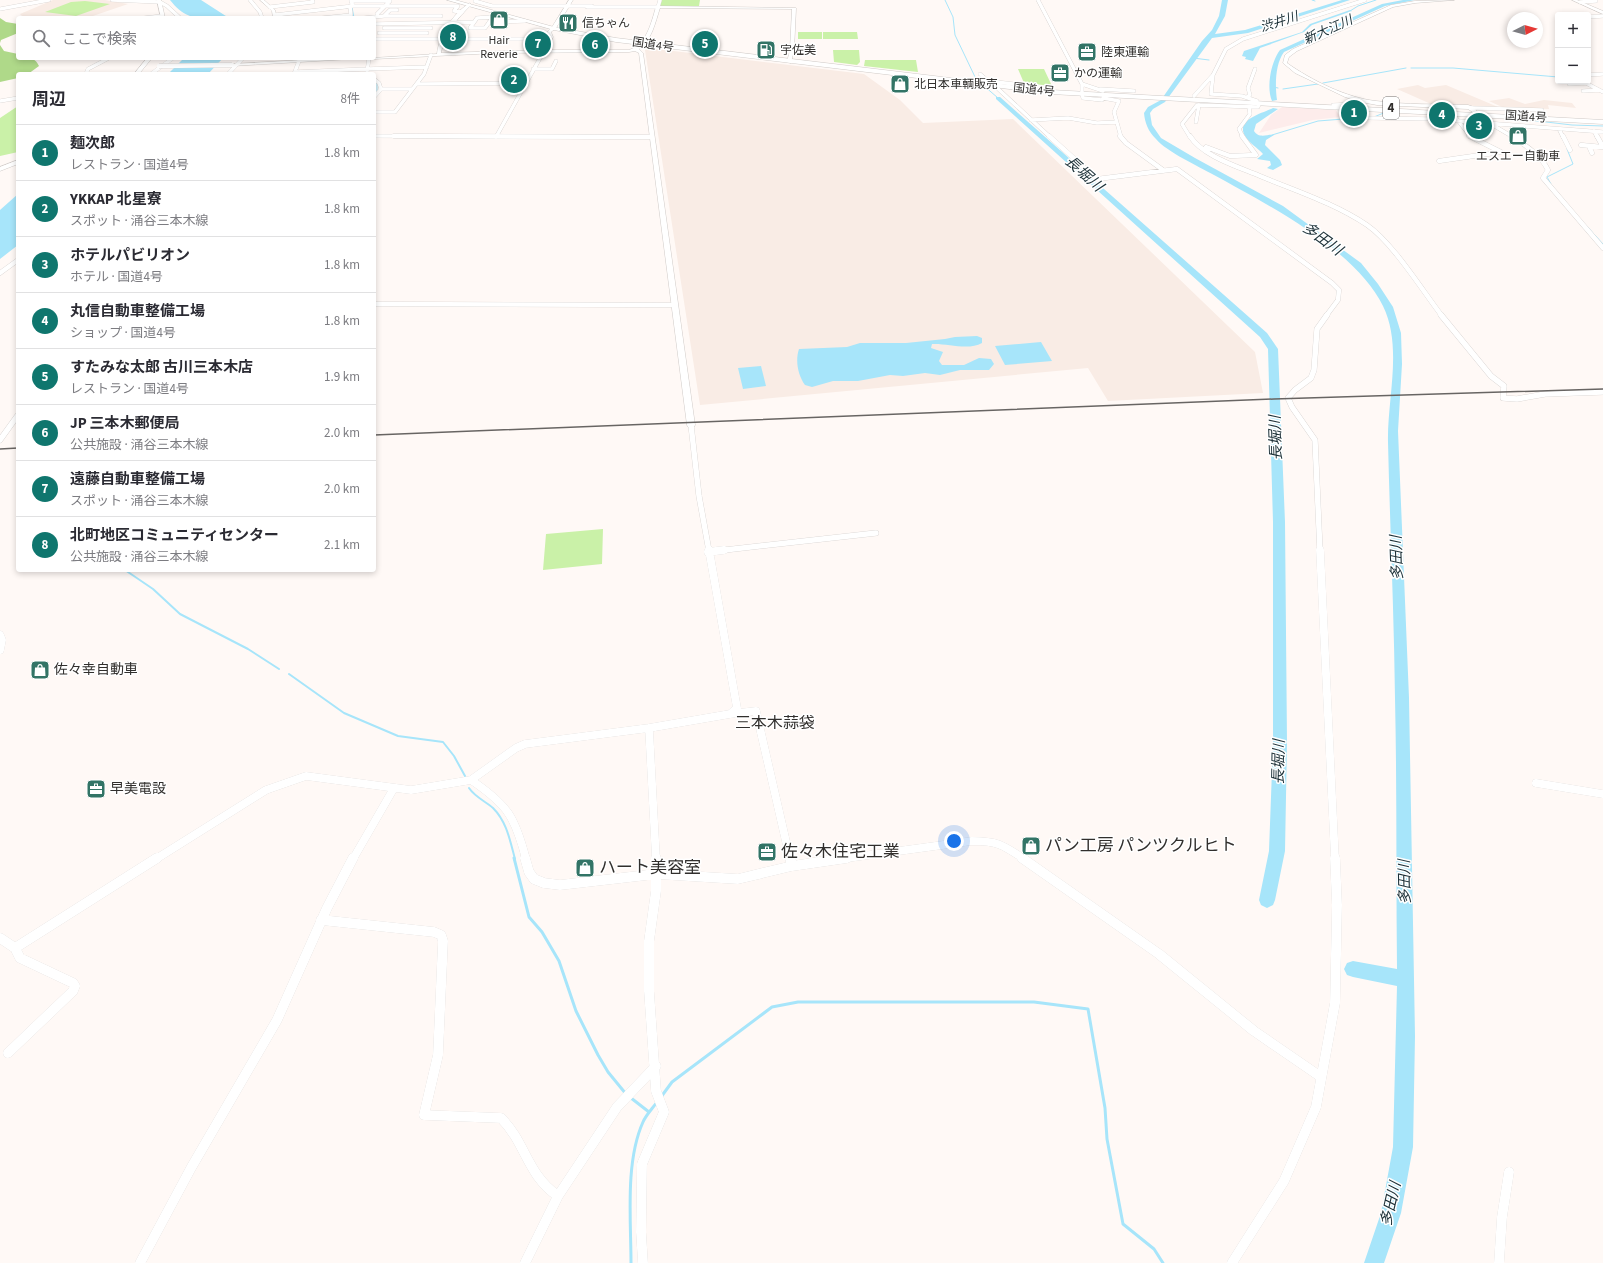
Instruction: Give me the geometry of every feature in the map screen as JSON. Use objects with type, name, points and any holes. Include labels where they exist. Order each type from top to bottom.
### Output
[{"type":"highway","name":"国道4号","points":[[449,0],[554,27]]},
{"type":"highway","name":"国道4号","points":[[456,0],[525,21],[644,43],[978,83],[1082,93],[1333,105],[1603,121]]},
{"type":"highway","name":"国道4号","points":[[1258,102],[1453,115],[1477,114]]},
{"type":"street","points":[[0,9],[49,0]]},
{"type":"street","points":[[112,0],[159,1],[164,3],[178,16]]},
{"type":"street","points":[[250,0],[260,12],[261,16]]},
{"type":"street","points":[[262,0],[275,16],[351,6],[458,6],[454,11],[462,12]]},
{"type":"street","points":[[341,16],[351,15],[351,0],[390,0]]},
{"type":"street","points":[[377,14],[390,0]]},
{"type":"street","points":[[439,54],[439,47],[442,39],[462,12],[476,0],[492,6],[795,8],[789,61]]},
{"type":"street","points":[[496,137],[544,51],[550,39],[549,32],[554,27],[571,0]]},
{"type":"street","points":[[376,58],[439,54],[544,51],[621,51],[636,49],[644,43],[660,0]]},
{"type":"street","points":[[1038,0],[1082,84],[1082,97],[1086,100],[1096,101],[1104,98],[1119,101],[1114,112],[1120,136],[1163,170]]},
{"type":"street","points":[[1194,96],[1213,75],[1227,48],[1244,40],[1365,0]]},
{"type":"street","points":[[1452,0],[1415,2],[1392,6],[1295,50],[1286,58],[1285,63],[1292,69],[1358,100],[1477,114],[1542,110]]},
{"type":"street","points":[[1574,0],[1603,13]]},
{"type":"street","points":[[159,1],[163,16]]},
{"type":"street","points":[[260,12],[268,6],[313,1],[314,11]]},
{"type":"street","points":[[1580,2],[1596,2]]},
{"type":"street","points":[[418,10],[421,6]]},
{"type":"street","points":[[567,7],[592,6]]},
{"type":"street","points":[[320,10],[322,16]]},
{"type":"street","points":[[384,16],[390,10],[445,11],[436,22]]},
{"type":"street","points":[[376,17],[441,16]]},
{"type":"street","points":[[1591,17],[1603,16]]},
{"type":"street","points":[[477,18],[493,18],[489,22],[485,28],[470,28],[477,18]]},
{"type":"street","points":[[489,22],[525,21]]},
{"type":"street","points":[[376,24],[389,22],[474,22]]},
{"type":"street","points":[[376,37],[389,22]]},
{"type":"street","points":[[384,28],[431,28],[422,39]]},
{"type":"street","points":[[379,33],[427,33]]},
{"type":"street","points":[[376,39],[550,39]]},
{"type":"street","points":[[636,49],[641,53],[691,425],[699,496],[708,552],[736,698],[737,708],[730,714]]},
{"type":"street","points":[[376,112],[395,112],[424,74],[431,55]]},
{"type":"street","points":[[87,72],[88,69],[105,60]]},
{"type":"street","points":[[138,72],[149,60]]},
{"type":"street","points":[[153,72],[169,60]]},
{"type":"street","points":[[229,72],[234,65],[240,60]]},
{"type":"street","points":[[144,67],[234,65],[263,61],[321,60]]},
{"type":"street","points":[[366,72],[369,60]]},
{"type":"street","points":[[295,72],[299,61]]},
{"type":"street","points":[[533,69],[552,69],[556,61]]},
{"type":"street","points":[[313,72],[427,67]]},
{"type":"street","points":[[1247,97],[1250,95],[1248,88],[1254,70]]},
{"type":"street","points":[[980,74],[986,80],[994,84],[1023,85]]},
{"type":"street","points":[[1591,75],[1603,74]]},
{"type":"street","points":[[1213,75],[1211,94],[1254,98],[1258,102],[1259,106],[1249,108],[1197,105],[1182,124],[1196,144],[1225,162],[1333,206],[1368,226],[1395,253],[1456,335],[1482,363],[1487,371],[1504,386],[1503,398],[1517,399],[1545,394],[1603,392]]},
{"type":"street","points":[[376,81],[379,83],[381,89]]},
{"type":"street","points":[[417,84],[525,83]]},
{"type":"street","points":[[994,84],[1001,94],[1097,179],[1176,169],[1332,283],[1338,290],[1338,300],[1317,329],[1314,370],[1311,378],[1295,390],[1288,398],[1292,407],[1315,440],[1338,905],[1335,1003],[1316,1107],[1284,1181],[1232,1263]]},
{"type":"street","points":[[1082,84],[1102,90],[1134,91]]},
{"type":"street","points":[[1588,84],[1602,91]]},
{"type":"street","points":[[376,95],[381,89],[412,89]]},
{"type":"street","points":[[1583,91],[1602,91]]},
{"type":"street","points":[[1590,95],[1602,91]]},
{"type":"street","points":[[0,101],[16,98]]},
{"type":"street","points":[[1333,105],[1362,104],[1358,100]]},
{"type":"street","points":[[1196,122],[1200,105]]},
{"type":"street","points":[[1196,144],[1225,155],[1256,155],[1244,140],[1239,129],[1250,114],[1249,108]]},
{"type":"street","points":[[1477,114],[1530,150],[1545,163],[1548,170],[1544,178],[1546,182],[1603,248]]},
{"type":"street","points":[[1440,161],[1501,152],[1469,136],[1453,115]]},
{"type":"street","points":[[1031,120],[1065,118],[1098,123],[1116,122]]},
{"type":"street","points":[[1369,118],[1458,120],[1603,132]]},
{"type":"street","points":[[1559,129],[1570,150]]},
{"type":"street","points":[[1594,131],[1603,147]]},
{"type":"street","points":[[376,136],[652,137]]},
{"type":"street","points":[[1581,145],[1603,147]]},
{"type":"street","points":[[1589,146],[1592,153]]},
{"type":"street","points":[[0,168],[16,163]]},
{"type":"street","points":[[0,273],[16,261]]},
{"type":"street","points":[[376,304],[675,305]]},
{"type":"street","points":[[0,440],[16,418]]},
{"type":"street","points":[[708,552],[876,533]]},
{"type":"street","points":[[0,635],[2,640],[0,650]]},
{"type":"street","points":[[16,948],[266,790],[282,783],[306,776],[411,790],[427,788],[471,780],[516,748],[525,744],[649,728],[756,711],[792,866]]},
{"type":"street","points":[[643,1263],[641,1232],[642,1164],[664,1112],[656,1090],[656,1066],[648,963],[649,941],[656,891],[649,728]]},
{"type":"street","points":[[471,780],[489,792],[515,821],[525,864],[534,878],[544,884],[560,885],[656,874],[738,879],[792,866],[972,841],[989,841],[1002,844],[1155,952],[1254,1031],[1321,1077]]},
{"type":"street","points":[[1536,783],[1603,794]]},
{"type":"street","points":[[140,1263],[191,1168],[277,1020],[322,920],[358,849],[394,788]]},
{"type":"street","points":[[322,920],[434,932],[440,935],[443,941],[438,1055],[424,1115],[501,1118],[510,1128],[535,1175],[551,1192],[558,1196]]},
{"type":"street","points":[[0,938],[16,948],[20,958],[73,983],[75,986],[73,991],[8,1053]]},
{"type":"street","points":[[525,1263],[558,1196],[622,1102],[656,1066]]},
{"type":"street","points":[[1499,1263],[1502,1217],[1508,1172]]},
{"type":"shaded area","points":[[53,0],[105,0],[128,4],[93,16],[22,16],[20,14]]},
{"type":"shaded area","points":[[649,48],[864,74],[900,100],[923,123],[1013,119],[1255,352],[1263,393],[1108,401],[1088,368],[700,405],[645,50]]},
{"type":"shaded area","points":[[1418,85],[1425,88],[1446,85],[1498,107],[1431,104],[1397,89]]},
{"type":"shaded area","points":[[1509,98],[1525,104],[1544,100],[1572,103],[1576,108],[1548,105],[1549,109],[1502,107],[1489,101]]},
{"type":"shaded area","points":[[1282,107],[1336,110],[1340,117],[1313,120],[1259,133],[1271,115]]},
{"type":"green space","points":[[662,0],[700,0],[699,6],[660,6]]},
{"type":"green space","points":[[85,1],[110,4],[76,16],[45,12],[71,2]]},
{"type":"green space","points":[[0,18],[6,22],[16,24],[16,34],[1,40],[0,43]]},
{"type":"green space","points":[[798,32],[822,32],[822,39],[798,39]]},
{"type":"green space","points":[[823,32],[857,32],[858,39],[823,39]]},
{"type":"green space","points":[[0,45],[4,51],[16,54],[16,60],[34,60],[39,66],[31,72],[16,72],[16,78],[0,82]]},
{"type":"green space","points":[[833,50],[859,50],[860,62],[857,65],[834,62]]},
{"type":"green space","points":[[865,60],[916,60],[918,72],[864,66]]},
{"type":"green space","points":[[1018,69],[1044,69],[1052,86],[1024,83]]},
{"type":"green space","points":[[16,107],[16,152],[0,156],[0,118]]},
{"type":"green space","points":[[603,529],[602,564],[543,570],[546,534]]},
{"type":"water","points":[[170,0],[201,0],[226,16],[190,16],[183,13]]},
{"type":"water","points":[[1350,10],[1352,11],[1312,25],[1304,32],[1260,48],[1253,61],[1245,59],[1246,57],[1242,56],[1244,51],[1302,32],[1310,24]]},
{"type":"water","points":[[182,60],[221,60],[210,72],[170,72]]},
{"type":"water","points":[[1273,108],[1278,109],[1256,124],[1254,131],[1261,136],[1274,135],[1266,140],[1265,145],[1280,160],[1282,165],[1273,170],[1267,168],[1271,165],[1270,161],[1257,159],[1263,154],[1247,139],[1243,130],[1247,121]]},
{"type":"water","points":[[16,196],[16,247],[0,259],[0,210]]},
{"type":"water","points":[[977,336],[982,338],[982,343],[964,347],[932,344],[931,348],[943,352],[939,361],[942,365],[964,365],[979,358],[991,359],[994,364],[989,370],[960,370],[940,375],[925,373],[903,376],[890,375],[858,381],[833,381],[812,387],[805,385],[798,368],[797,358],[799,349],[847,347],[860,343],[906,343]]},
{"type":"water","points":[[1041,342],[1052,361],[1005,365],[995,346]]},
{"type":"water","points":[[761,366],[766,386],[743,389],[738,368]]},
{"type":"waterway","points":[[945,0],[953,17],[955,35],[976,79],[998,98]]},
{"type":"waterway","name":"多田川","points":[[1225,0],[1222,16],[1215,31],[1204,42],[1163,101],[1150,108],[1147,113],[1149,125],[1159,139],[1192,160],[1280,208],[1358,265],[1375,286],[1388,307],[1396,333],[1397,364],[1393,431],[1402,698],[1406,1036],[1403,1147],[1391,1213],[1374,1263]]},
{"type":"waterway","name":"渋井川","points":[[1211,36],[1246,32],[1347,0]]},
{"type":"waterway","points":[[1350,11],[1358,6],[1376,0]]},
{"type":"waterway","name":"新大江川","points":[[1274,100],[1273,89],[1275,67],[1282,51],[1384,5],[1412,0]]},
{"type":"waterway","points":[[352,7],[354,16]]},
{"type":"waterway","points":[[1193,58],[1209,60]]},
{"type":"waterway","points":[[1323,83],[1406,68]]},
{"type":"waterway","points":[[1411,68],[1453,68],[1555,77]]},
{"type":"waterway","points":[[377,83],[377,92]]},
{"type":"waterway","points":[[1283,89],[1318,84]]},
{"type":"waterway","name":"新大江川","points":[[1273,87],[1278,88]]},
{"type":"waterway","name":"長堀川","points":[[998,98],[1264,335],[1273,349],[1279,522],[1280,743],[1277,851],[1267,900]]},
{"type":"waterway","points":[[1374,117],[1386,112],[1396,113]]},
{"type":"waterway","points":[[1272,135],[1318,121],[1369,117]]},
{"type":"waterway","points":[[1529,120],[1572,125],[1603,126]]},
{"type":"waterway","points":[[1551,184],[1547,177],[1573,164],[1567,149]]},
{"type":"waterway","points":[[1584,223],[1603,244]]},
{"type":"waterway","points":[[128,572],[153,589],[180,614],[248,649],[279,669]]},
{"type":"waterway","points":[[289,674],[344,713],[398,736],[443,742],[454,756],[465,776]]},
{"type":"waterway","points":[[469,788],[493,808],[502,819],[515,859]]},
{"type":"waterway","points":[[514,858],[529,917],[542,932],[559,961],[576,1011],[598,1055],[608,1072],[626,1094]]},
{"type":"waterway","name":"長堀川","points":[[1353,969],[1405,979]]},
{"type":"waterway","points":[[661,1097],[672,1082],[772,1007],[798,1002],[1034,1002],[1088,1009],[1105,1108],[1107,1139],[1123,1224],[1154,1249],[1163,1263]]},
{"type":"waterway","points":[[631,1098],[649,1112]]},
{"type":"waterway","points":[[649,1112],[657,1102]]},
{"type":"waterway","points":[[631,1263],[631,1173],[637,1138],[649,1112]]},
{"type":"railway","points":[[376,435],[1274,399],[1603,389]]},
{"type":"railway","points":[[0,449],[16,448]]},
{"type":"place","name":"Hair Reverie","points":[[499,20]]},
{"type":"place","name":"信ちゃん","points":[[568,23]]},
{"type":"place","name":"北町地区コミュニティセンター","points":[[453,37]]},
{"type":"place","name":"遠藤自動車整備工場","points":[[538,44]]},
{"type":"place","name":"すたみな太郎 古川三本木店","points":[[705,44]]},
{"type":"place","name":"JP 三本木郵便局","points":[[595,45]]},
{"type":"place","name":"宇佐美","points":[[766,50]]},
{"type":"place","name":"陸東運輸","points":[[1087,52]]},
{"type":"place","name":"かの運輸","points":[[1060,73]]},
{"type":"place","name":"YKKAP 北星寮","points":[[514,80]]},
{"type":"place","name":"北日本車輌販売","points":[[900,84]]},
{"type":"place","name":"麺次郎","points":[[1354,113]]},
{"type":"place","name":"丸信自動車整備工場","points":[[1442,115]]},
{"type":"place","name":"ホテルパビリオン","points":[[1479,126]]},
{"type":"place","name":"エスエー自動車","points":[[1518,136]]},
{"type":"place","name":"佐々幸自動車","points":[[40,670]]},
{"type":"place","name":"早美電設","points":[[96,789]]},
{"type":"place","name":"パン工房 パンツクルヒト","points":[[1031,846]]},
{"type":"place","name":"佐々木住宅工業","points":[[767,852]]},
{"type":"place","name":"ハート美容室","points":[[585,868]]},
{"type":"district","name":"三本木蒜袋","points":[[775,723]]}]
